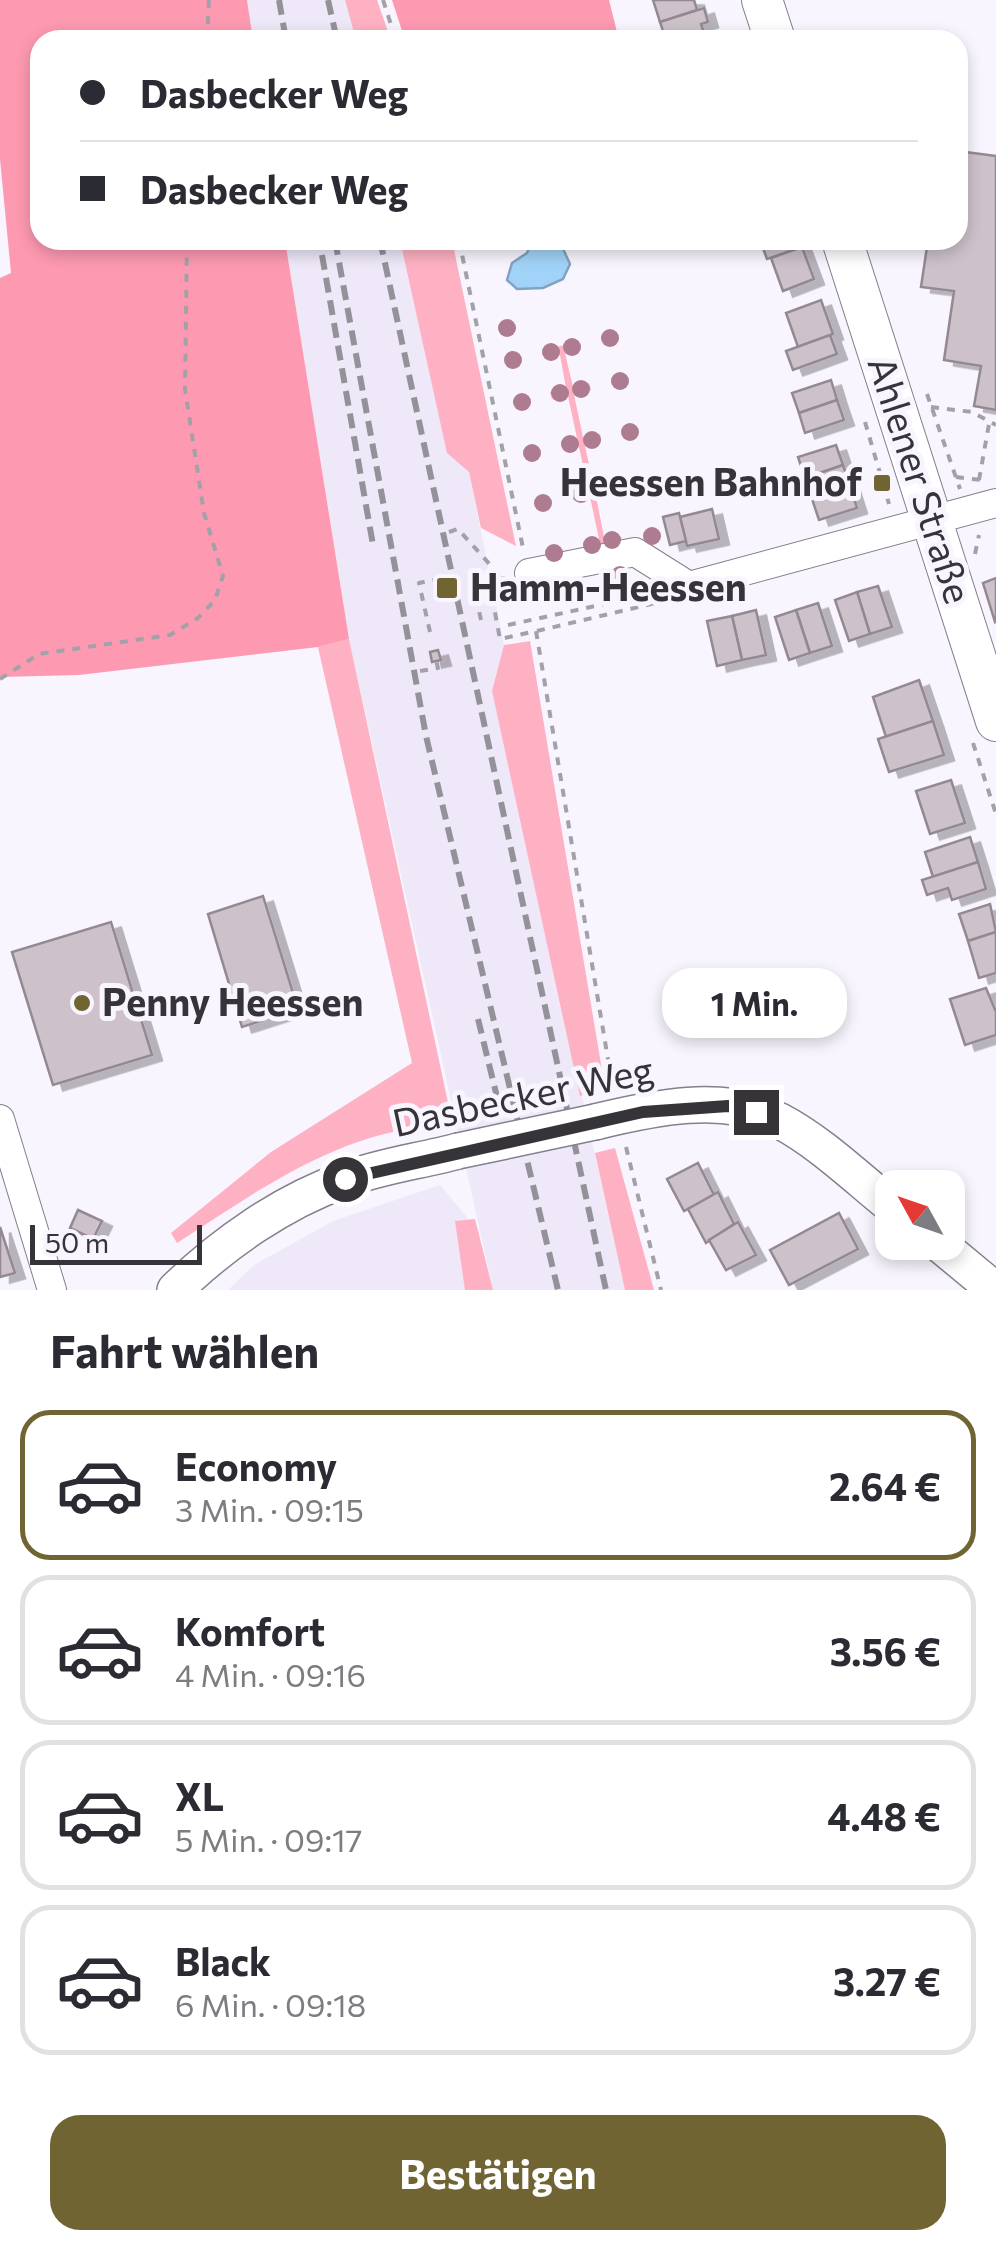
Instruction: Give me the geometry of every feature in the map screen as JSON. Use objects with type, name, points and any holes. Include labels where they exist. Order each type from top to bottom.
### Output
[{"type":"main road","points":[[762,0],[772,30]]},
{"type":"main road","name":"Ahlener Straße","points":[[845,250],[996,721]]},
{"type":"street","points":[[516,576],[635,552],[689,586],[996,504]]},
{"type":"street","name":"Dasbecker Weg","points":[[175,1290],[214,1254],[294,1204],[345,1179],[606,1119],[683,1106],[728,1106],[780,1120],[875,1193]]},
{"type":"street","points":[[0,1119],[52,1290]]},
{"type":"street","points":[[959,1260],[995,1290]]},
{"type":"path","points":[[208,30],[209,0]]},
{"type":"path","points":[[383,0],[393,30]]},
{"type":"path","points":[[0,679],[39,654],[170,635],[215,600],[223,576],[204,513],[185,389],[187,250]]},
{"type":"path","points":[[461,250],[516,576]]},
{"type":"path","points":[[931,407],[972,412],[996,425]]},
{"type":"path","points":[[979,480],[989,424]]},
{"type":"path","points":[[956,477],[996,478]]},
{"type":"path","points":[[448,532],[458,530],[516,576]]},
{"type":"path","points":[[481,620],[473,584],[516,576]]},
{"type":"path","points":[[430,632],[419,583],[433,580]]},
{"type":"path","points":[[489,581],[500,640],[656,605],[689,586]]},
{"type":"path","points":[[508,625],[689,586]]},
{"type":"path","points":[[536,631],[606,1119],[662,1290]]},
{"type":"path","points":[[420,672],[438,668],[435,656]]},
{"type":"shaded area","points":[[0,0],[247,0],[252,30],[30,30],[30,250],[287,250],[349,639],[318,647],[79,675],[0,677],[0,278],[11,273],[0,159]]},
{"type":"shaded area","points":[[247,0],[345,0],[353,30],[252,30]]},
{"type":"shaded area","points":[[345,0],[377,0],[388,30],[353,30]]},
{"type":"shaded area","points":[[392,0],[609,0],[616,30],[402,30]]},
{"type":"shaded area","points":[[287,250],[402,250],[447,452],[469,472],[504,645],[492,691],[625,1290],[493,1290],[349,639]]},
{"type":"shaded area","points":[[402,250],[454,250],[516,546],[481,528],[469,472],[447,453]]},
{"type":"shaded area","points":[[574,343],[581,349],[565,353],[573,387],[589,383],[591,390],[574,395],[583,437],[600,434],[601,442],[585,446],[594,487],[610,484],[612,492],[596,496],[604,537],[622,537],[620,542],[587,549],[583,543],[599,539],[590,497],[573,500],[572,492],[588,488],[579,447],[563,450],[561,442],[577,438],[568,396],[552,399],[550,392],[566,388],[560,355],[542,355],[547,349]]},
{"type":"shaded area","points":[[349,639],[453,1126],[415,1128],[342,1148],[273,1182],[177,1243],[171,1233],[271,1152],[412,1063],[318,647]]},
{"type":"shaded area","points":[[530,641],[605,1088],[580,1096],[492,691],[504,645]]},
{"type":"shaded area","points":[[615,1148],[654,1290],[625,1290],[595,1153]]},
{"type":"shaded area","points":[[440,1185],[470,1221],[483,1290],[228,1290],[254,1265],[333,1221]]},
{"type":"shaded area","points":[[475,1219],[493,1290],[465,1290],[455,1221]]},
{"type":"water","points":[[564,250],[570,264],[563,279],[543,288],[517,289],[507,280],[512,263],[527,253]]},
{"type":"building","points":[[653,0],[694,0],[697,10],[660,22]]},
{"type":"building","points":[[704,8],[708,22],[701,24],[703,30],[663,30],[660,22]]},
{"type":"building","points":[[968,152],[996,156],[996,410],[974,406],[981,366],[944,360],[954,291],[921,287],[927,250],[968,250]]},
{"type":"building","points":[[764,250],[793,250],[767,259]]},
{"type":"building","points":[[803,250],[814,279],[783,291],[771,258]]},
{"type":"building","points":[[821,300],[833,334],[798,347],[786,313]]},
{"type":"building","points":[[830,335],[837,354],[793,370],[786,351]]},
{"type":"building","points":[[831,380],[837,400],[799,413],[792,393]]},
{"type":"building","points":[[837,400],[844,420],[805,433],[799,413]]},
{"type":"building","points":[[836,445],[843,465],[805,478],[798,457]]},
{"type":"building","points":[[843,465],[849,483],[811,496],[805,478]]},
{"type":"building","points":[[849,483],[857,508],[819,520],[811,496]]},
{"type":"building","points":[[712,509],[719,539],[687,546],[680,517]]},
{"type":"building","points":[[679,513],[686,541],[670,545],[663,517]]},
{"type":"building","points":[[996,578],[996,621],[995,622],[983,583]]},
{"type":"building","points":[[878,586],[892,627],[870,634],[857,592]]},
{"type":"building","points":[[857,592],[870,634],[849,641],[835,600]]},
{"type":"building","points":[[818,603],[832,646],[810,653],[796,610]]},
{"type":"building","points":[[756,610],[766,655],[742,660],[732,616]]},
{"type":"building","points":[[796,610],[810,653],[789,660],[775,617]]},
{"type":"building","points":[[732,616],[742,660],[717,666],[707,621]]},
{"type":"building","points":[[438,650],[441,660],[432,662],[430,652]]},
{"type":"building","points":[[919,680],[933,721],[886,737],[873,697]]},
{"type":"building","points":[[933,721],[944,755],[889,772],[878,739]]},
{"type":"building","points":[[951,780],[965,823],[930,834],[916,791]]},
{"type":"building","points":[[970,837],[978,862],[933,877],[925,852]]},
{"type":"building","points":[[978,862],[986,889],[952,900],[948,888],[927,895],[922,880]]},
{"type":"building","points":[[263,896],[298,1009],[242,1027],[208,914]]},
{"type":"building","points":[[990,904],[996,932],[968,941],[959,914]]},
{"type":"building","name":"Penny Heessen","points":[[111,922],[152,1055],[53,1085],[12,952]]},
{"type":"building","points":[[996,932],[996,973],[979,978],[968,941]]},
{"type":"building","points":[[986,988],[996,1012],[996,1035],[965,1045],[950,999]]},
{"type":"building","points":[[698,1163],[714,1195],[684,1211],[667,1179]]},
{"type":"building","points":[[718,1192],[734,1224],[706,1243],[688,1209]]},
{"type":"building","points":[[78,1210],[102,1221],[93,1239],[70,1228]]},
{"type":"building","points":[[839,1213],[858,1249],[789,1285],[770,1250]]},
{"type":"building","points":[[738,1222],[756,1255],[726,1270],[709,1240]]},
{"type":"building","points":[[0,1227],[15,1273],[0,1277]]},
{"type":"railway","points":[[279,0],[284,30]]},
{"type":"railway","points":[[328,0],[335,30]]},
{"type":"railway","points":[[337,250],[426,736],[558,1290]]},
{"type":"railway","points":[[382,250],[606,1290]]},
{"type":"railway","points":[[322,255],[373,545]]},
{"type":"railway","points":[[478,1019],[497,1097]]},
{"type":"place","name":"Heessen Bahnhof","points":[[882,483]]},
{"type":"place","name":"Hamm-Heessen","points":[[447,588]]},
{"type":"place","name":"Penny Heessen","points":[[82,1003]]},
{"type":"route","points":[[345,1179],[618,1116],[683,1106],[728,1106],[756,1112]]}]
